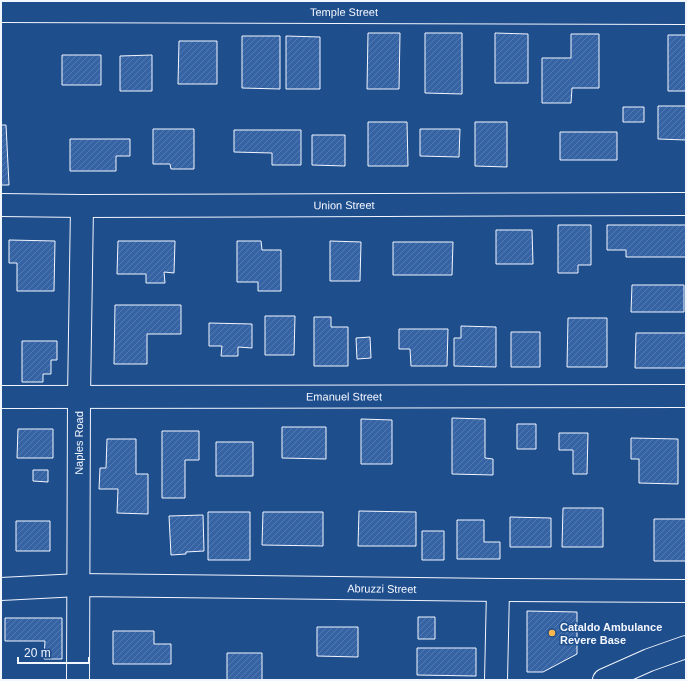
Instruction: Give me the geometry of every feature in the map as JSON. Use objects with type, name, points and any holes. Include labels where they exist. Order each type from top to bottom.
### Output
[{"type":"main road","name":"Temple Street","points":[[1,12],[686,13]]},
{"type":"main road","name":"Union Street","points":[[1,205],[686,204]]},
{"type":"main road","name":"Naples Road","points":[[78,680],[79,397],[82,206]]},
{"type":"main road","name":"Emanuel Street","points":[[1,397],[686,396]]},
{"type":"main road","name":"Abruzzi Street","points":[[1,589],[79,585],[686,591]]},
{"type":"main road","points":[[496,680],[498,590]]},
{"type":"main road","points":[[604,680],[649,660],[686,647]]},
{"type":"building","points":[[368,33],[400,33],[399,89],[367,89]]},
{"type":"building","points":[[425,33],[462,33],[462,94],[425,93]]},
{"type":"building","points":[[495,33],[528,34],[528,83],[495,83]]},
{"type":"building","points":[[571,34],[599,34],[599,88],[572,88],[571,103],[542,103],[542,58],[571,58]]},
{"type":"building","points":[[668,35],[686,35],[686,91],[668,91]]},
{"type":"building","points":[[242,36],[280,36],[280,89],[242,88]]},
{"type":"building","points":[[286,36],[320,37],[320,89],[286,89]]},
{"type":"building","points":[[179,41],[217,41],[217,84],[178,84]]},
{"type":"building","points":[[62,55],[101,55],[101,85],[62,85]]},
{"type":"building","points":[[152,55],[152,91],[120,91],[120,56]]},
{"type":"building","points":[[658,106],[686,106],[686,140],[658,139]]},
{"type":"building","points":[[623,107],[644,107],[644,122],[623,122]]},
{"type":"building","points":[[368,122],[407,122],[408,166],[368,166]]},
{"type":"building","points":[[475,122],[507,122],[507,167],[475,166]]},
{"type":"building","points":[[1,125],[6,125],[9,185],[1,185]]},
{"type":"building","points":[[153,129],[194,129],[194,169],[171,169],[170,164],[153,164]]},
{"type":"building","points":[[420,129],[460,129],[459,157],[420,156]]},
{"type":"building","points":[[234,130],[301,130],[301,165],[272,165],[272,153],[234,152]]},
{"type":"building","points":[[560,132],[617,132],[617,160],[560,160]]},
{"type":"building","points":[[312,135],[345,135],[345,166],[312,165]]},
{"type":"building","points":[[70,139],[130,139],[130,156],[116,156],[116,171],[70,171]]},
{"type":"building","points":[[558,225],[591,225],[591,265],[578,265],[578,273],[558,273]]},
{"type":"building","points":[[607,225],[686,225],[686,257],[626,257],[626,250],[607,250]]},
{"type":"building","points":[[496,230],[532,230],[533,264],[496,264]]},
{"type":"building","points":[[9,240],[55,241],[54,291],[17,291],[17,263],[9,263]]},
{"type":"building","points":[[118,241],[175,241],[174,273],[164,272],[165,283],[146,283],[146,274],[117,274]]},
{"type":"building","points":[[237,241],[261,241],[262,250],[281,250],[281,291],[258,291],[258,282],[237,282]]},
{"type":"building","points":[[330,241],[361,242],[360,281],[330,281]]},
{"type":"building","points":[[393,242],[453,242],[452,275],[393,275]]},
{"type":"building","points":[[632,285],[684,285],[684,312],[631,312]]},
{"type":"building","points":[[115,305],[181,305],[181,334],[147,334],[147,364],[114,364]]},
{"type":"building","points":[[265,316],[295,316],[294,355],[265,355]]},
{"type":"building","points":[[314,317],[331,317],[331,327],[348,327],[348,366],[314,366]]},
{"type":"building","points":[[568,318],[607,318],[607,367],[567,367]]},
{"type":"building","points":[[209,323],[252,324],[252,348],[238,347],[238,356],[221,356],[222,346],[209,346]]},
{"type":"building","points":[[461,326],[496,327],[496,367],[454,366],[454,338],[461,338]]},
{"type":"building","points":[[399,329],[448,329],[447,366],[411,366],[410,349],[399,349]]},
{"type":"building","points":[[511,332],[540,332],[540,367],[511,367]]},
{"type":"building","points":[[636,333],[686,333],[686,368],[635,368]]},
{"type":"building","points":[[370,337],[371,358],[357,359],[356,338]]},
{"type":"building","points":[[22,341],[57,341],[57,360],[51,360],[51,374],[43,374],[43,382],[22,382]]},
{"type":"building","points":[[452,418],[485,419],[485,458],[493,459],[493,475],[452,474]]},
{"type":"building","points":[[361,419],[392,420],[392,464],[361,464]]},
{"type":"building","points":[[517,424],[536,424],[536,449],[517,449]]},
{"type":"building","points":[[282,427],[326,427],[326,459],[282,458]]},
{"type":"building","points":[[18,429],[53,429],[53,458],[17,458]]},
{"type":"building","points":[[162,431],[199,431],[199,460],[185,460],[185,498],[162,498]]},
{"type":"building","points":[[559,433],[588,433],[587,474],[573,474],[573,450],[559,450]]},
{"type":"building","points":[[631,438],[678,439],[678,484],[639,483],[639,459],[631,459]]},
{"type":"building","points":[[107,439],[136,439],[136,474],[148,474],[148,514],[117,513],[118,489],[99,489],[100,468],[106,468]]},
{"type":"building","points":[[216,442],[253,442],[253,476],[216,476]]},
{"type":"building","points":[[33,470],[48,470],[48,482],[33,481]]},
{"type":"building","points":[[563,508],[603,508],[603,547],[562,547]]},
{"type":"building","points":[[359,511],[416,512],[416,546],[358,546]]},
{"type":"building","points":[[208,512],[250,512],[250,560],[208,560]]},
{"type":"building","points":[[263,512],[323,512],[323,546],[262,545]]},
{"type":"building","points":[[203,515],[204,551],[171,555],[169,516]]},
{"type":"building","points":[[510,517],[551,518],[551,547],[510,547]]},
{"type":"building","points":[[654,519],[686,519],[686,561],[654,561]]},
{"type":"building","points":[[457,520],[484,520],[484,542],[500,542],[500,559],[457,559]]},
{"type":"building","points":[[16,521],[50,521],[50,551],[16,551]]},
{"type":"building","points":[[422,531],[444,531],[444,560],[422,560]]},
{"type":"building","name":"Cataldo Ambulance Revere Base","points":[[527,611],[577,612],[577,654],[543,672],[527,672]]},
{"type":"building","points":[[418,617],[435,617],[435,639],[418,639]]},
{"type":"building","points":[[5,618],[62,618],[62,659],[44,659],[45,641],[5,641]]},
{"type":"building","points":[[317,627],[358,627],[358,657],[317,656]]},
{"type":"building","points":[[113,631],[154,631],[154,644],[171,644],[171,664],[113,664]]},
{"type":"building","points":[[417,648],[476,648],[476,676],[417,675]]},
{"type":"building","points":[[227,653],[262,653],[262,680],[227,680]]},
{"type":"place","name":"Cataldo Ambulance Revere Base","points":[[552,633]]}]
